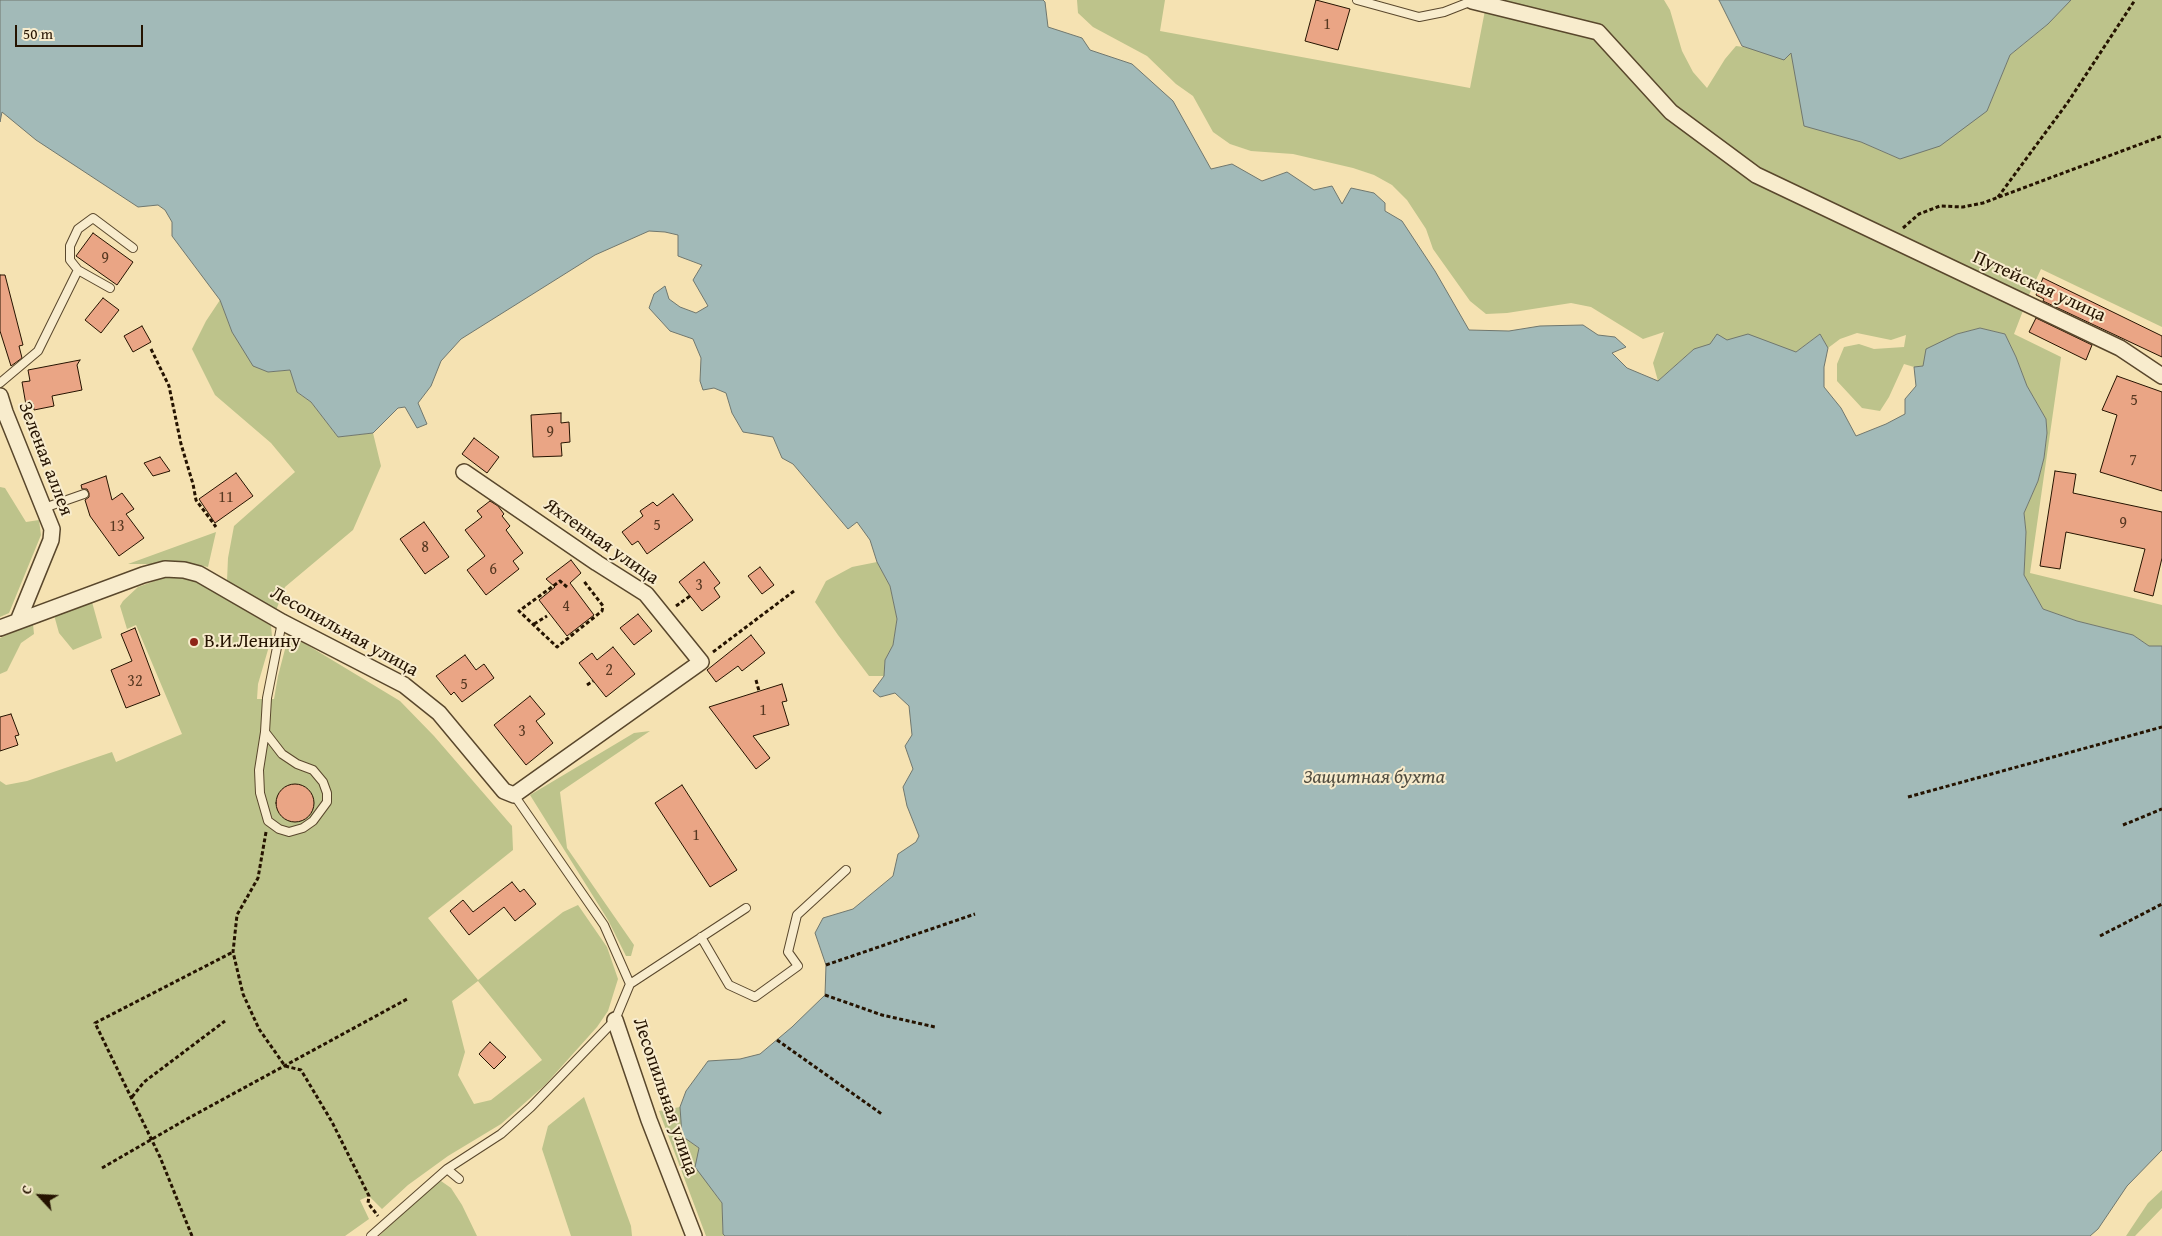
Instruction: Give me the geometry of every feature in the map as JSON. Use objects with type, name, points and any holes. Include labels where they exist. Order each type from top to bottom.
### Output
[{"type":"street","name":"Путейская улица","points":[[1472,2],[1598,32],[1671,112],[1756,175],[1838,216],[1896,241],[2120,348],[2162,376]]},
{"type":"street","name":"Зеленая аллея","points":[[0,396],[52,529],[51,540],[18,621]]},
{"type":"street","name":"Яхтенная улица","points":[[464,472],[589,558],[646,594],[701,662]]},
{"type":"street","name":"Лесопильная улица","points":[[0,628],[143,575],[165,569],[184,570],[199,574],[282,622],[404,685],[439,713],[504,791],[514,795]]},
{"type":"street","points":[[514,795],[701,662]]},
{"type":"street","name":"Лесопильная улица","points":[[615,1020],[649,1120],[694,1236]]},
{"type":"lane","points":[[1357,0],[1419,16],[1444,12],[1472,2]]},
{"type":"lane","points":[[110,288],[78,270],[70,260],[70,246],[78,229],[92,218],[133,248]]},
{"type":"lane","points":[[0,383],[38,351],[78,270]]},
{"type":"lane","points":[[44,508],[84,494]]},
{"type":"lane","points":[[265,732],[282,754],[297,764],[312,770],[323,782],[327,793],[327,802],[321,813],[303,828],[289,832],[279,829],[268,822],[260,793],[260,770],[267,698],[282,622]]},
{"type":"lane","name":"Лесопильная улица","points":[[514,795],[604,925],[630,984],[615,1020]]},
{"type":"lane","points":[[701,937],[729,985],[755,997],[798,966],[788,952],[797,916],[846,870]]},
{"type":"lane","points":[[630,984],[746,908]]},
{"type":"lane","points":[[370,1236],[447,1169],[501,1134],[531,1107],[615,1020]]},
{"type":"lane","points":[[447,1169],[459,1179]]},
{"type":"path","points":[[1998,197],[2068,102],[2135,0]]},
{"type":"path","points":[[1896,241],[1901,229],[1919,214],[1940,206],[1963,208],[1983,203],[2162,136]]},
{"type":"path","points":[[152,349],[169,386],[179,436],[196,500],[216,527]]},
{"type":"path","points":[[567,587],[560,581],[520,611],[557,647],[600,614],[603,606],[583,580]]},
{"type":"path","points":[[701,662],[794,591]]},
{"type":"path","points":[[671,610],[690,596]]},
{"type":"path","points":[[534,624],[547,616]]},
{"type":"path","points":[[756,680],[759,691]]},
{"type":"path","points":[[586,685],[592,681]]},
{"type":"path","points":[[1908,797],[2162,727]]},
{"type":"path","points":[[2123,825],[2162,809]]},
{"type":"path","points":[[268,822],[258,878],[237,915],[233,952],[242,994],[259,1029],[285,1066],[301,1070],[332,1122],[368,1196],[368,1203],[384,1224]]},
{"type":"path","points":[[2100,936],[2162,904]]},
{"type":"path","points":[[826,965],[975,914]]},
{"type":"path","points":[[192,1236],[152,1140],[95,1023],[233,952]]},
{"type":"path","points":[[825,995],[882,1015],[935,1027]]},
{"type":"path","points":[[102,1168],[409,998]]},
{"type":"path","points":[[132,1097],[144,1082],[224,1021]]},
{"type":"path","points":[[777,1040],[883,1115]]},
{"type":"green space","points":[[1077,0],[1165,0],[1160,31],[1470,88],[1487,0],[1664,0],[1670,10],[1682,51],[1693,72],[1707,88],[1725,59],[1736,46],[1791,53],[1861,142],[1900,159],[1987,111],[2010,55],[2048,24],[2071,0],[2162,0],[2162,327],[2041,269],[2028,297],[1841,210],[1827,217],[2024,308],[2014,334],[2061,357],[2030,573],[2162,605],[2162,646],[2149,646],[2133,635],[2077,621],[2043,609],[2024,575],[2026,532],[2024,513],[2038,481],[2044,458],[2047,433],[2046,419],[2027,386],[2005,334],[1980,328],[1957,334],[1923,366],[1914,367],[1904,364],[1889,397],[1880,411],[1862,408],[1837,381],[1837,364],[1844,347],[1859,344],[1874,349],[1904,347],[1906,335],[1891,340],[1857,333],[1840,339],[1828,348],[1820,334],[1796,352],[1727,340],[1694,349],[1658,381],[1653,363],[1664,332],[1643,339],[1591,307],[1571,303],[1507,313],[1486,314],[1470,301],[1433,249],[1426,229],[1407,200],[1392,185],[1374,175],[1353,168],[1293,154],[1251,151],[1230,144],[1213,132],[1193,96],[1176,84],[1147,56],[1093,27],[1078,13]]},
{"type":"green space","points":[[220,300],[232,332],[268,372],[290,370],[297,392],[311,402],[338,437],[373,433],[381,466],[353,530],[285,587],[275,613],[227,581],[228,558],[234,526],[295,472],[271,443],[215,395],[192,349],[206,321]]},
{"type":"green space","points":[[0,487],[5,488],[26,522],[39,520],[41,535],[9,613],[0,617]]},
{"type":"green space","points":[[216,532],[208,567],[193,564],[128,564]]},
{"type":"green space","points":[[877,562],[890,586],[897,619],[893,645],[885,660],[884,676],[869,676],[815,602],[826,581],[852,567]]},
{"type":"green space","points":[[166,577],[193,579],[271,626],[272,636],[258,684],[257,699],[274,699],[289,634],[400,701],[434,736],[512,826],[513,850],[428,918],[478,980],[563,912],[578,905],[607,947],[618,979],[608,1011],[597,1027],[545,1085],[501,1124],[448,1156],[408,1185],[382,1209],[369,1196],[360,1200],[369,1219],[345,1236],[0,1236],[0,781],[6,785],[27,781],[112,752],[116,762],[182,734],[136,625],[127,629],[120,606],[138,587]],"holes":[[[478,981],[542,1060],[491,1100],[474,1104],[458,1075],[465,1052],[452,1001]]]},
{"type":"green space","points":[[92,602],[102,638],[73,650],[59,633],[54,615]]},
{"type":"green space","points":[[33,624],[34,634],[21,643],[7,671],[0,674],[0,638]]},
{"type":"green space","points":[[650,731],[560,792],[567,848],[634,945],[631,956],[626,956],[608,920],[530,795],[634,733]]},
{"type":"green space","points":[[584,1097],[631,1226],[632,1236],[571,1236],[542,1149],[548,1126]]},
{"type":"green space","points":[[680,1107],[682,1136],[699,1148],[713,1191],[722,1203],[723,1233],[725,1236],[706,1236],[659,1111]]},
{"type":"green space","points":[[441,1181],[451,1188],[462,1205],[477,1236],[379,1236],[429,1189]]},
{"type":"green space","points":[[2162,1190],[2162,1208],[2135,1236],[2126,1236],[2148,1203]]},
{"type":"water","name":"Защитная бухта","points":[[0,0],[1043,0],[1045,2],[1048,27],[1082,38],[1090,50],[1132,64],[1173,101],[1211,169],[1232,164],[1262,181],[1287,172],[1314,190],[1332,186],[1342,204],[1351,188],[1374,193],[1385,203],[1385,211],[1402,221],[1435,271],[1469,330],[1509,331],[1540,326],[1583,325],[1598,335],[1615,337],[1626,347],[1612,353],[1627,368],[1658,381],[1694,349],[1710,344],[1717,334],[1727,340],[1748,334],[1796,352],[1820,334],[1828,348],[1824,367],[1824,387],[1841,408],[1856,436],[1905,414],[1905,399],[1916,386],[1914,367],[1923,366],[1926,349],[1957,334],[1980,328],[2005,334],[2027,386],[2046,419],[2047,433],[2044,458],[2038,481],[2024,513],[2026,532],[2024,575],[2043,609],[2077,621],[2133,635],[2149,646],[2162,646],[2162,1150],[2127,1186],[2098,1229],[2090,1236],[725,1236],[723,1234],[722,1203],[695,1167],[699,1148],[682,1136],[680,1107],[686,1091],[708,1061],[740,1059],[760,1054],[792,1027],[825,995],[826,965],[815,933],[823,918],[853,909],[893,876],[898,854],[916,842],[919,836],[907,806],[903,787],[913,769],[905,746],[912,735],[909,706],[895,693],[880,697],[873,691],[884,676],[885,660],[893,645],[897,619],[890,586],[877,562],[870,540],[857,522],[848,529],[793,464],[782,458],[773,437],[743,432],[732,413],[726,393],[714,388],[703,390],[700,381],[701,358],[693,339],[670,331],[649,308],[654,294],[665,286],[669,299],[680,307],[696,313],[708,306],[693,280],[702,265],[678,256],[678,235],[665,232],[649,231],[595,255],[461,339],[441,361],[431,386],[418,403],[427,424],[417,428],[405,407],[398,408],[373,433],[338,437],[311,402],[297,392],[290,370],[268,372],[253,366],[232,332],[220,300],[172,236],[172,222],[165,210],[158,205],[138,207],[36,140],[2,112],[0,122]]},
{"type":"water","points":[[1719,0],[2071,0],[2048,24],[2010,55],[1987,111],[1940,146],[1900,159],[1861,142],[1804,126],[1791,53],[1784,60],[1742,46]]},
{"type":"building","points":[[1316,0],[1350,9],[1338,50],[1305,41]]},
{"type":"building","points":[[93,233],[133,262],[117,285],[76,256]]},
{"type":"building","points":[[0,275],[5,275],[23,345],[19,346],[22,358],[11,366],[0,331]]},
{"type":"building","points":[[2043,278],[2162,336],[2162,357],[2043,301],[2044,299],[2036,295]]},
{"type":"building","points":[[103,298],[119,310],[101,333],[85,320]]},
{"type":"building","points":[[2036,318],[2092,345],[2086,360],[2029,332]]},
{"type":"building","points":[[142,326],[151,342],[133,352],[124,336]]},
{"type":"building","points":[[80,360],[77,365],[82,390],[52,396],[54,406],[34,410],[33,403],[26,405],[22,382],[30,381],[28,370]]},
{"type":"building","points":[[2117,376],[2162,392],[2162,491],[2100,472],[2117,415],[2102,410]]},
{"type":"building","points":[[561,413],[561,423],[569,422],[570,442],[561,443],[562,456],[533,457],[531,415]]},
{"type":"building","points":[[474,438],[499,457],[487,473],[462,454]]},
{"type":"building","points":[[160,457],[170,471],[153,476],[144,463]]},
{"type":"building","points":[[2055,471],[2076,474],[2073,493],[2162,512],[2162,558],[2153,596],[2134,591],[2145,549],[2066,532],[2060,569],[2040,566]]},
{"type":"building","points":[[236,473],[253,496],[215,523],[199,499]]},
{"type":"building","points":[[106,476],[112,500],[122,493],[134,509],[126,514],[144,538],[119,556],[90,516],[85,500],[89,497],[89,493],[87,489],[82,489],[81,485]]},
{"type":"building","points":[[673,494],[693,520],[647,554],[638,541],[632,545],[622,532],[643,516],[640,511],[653,502],[657,506]]},
{"type":"building","points":[[490,501],[498,506],[504,514],[502,516],[510,526],[506,530],[523,553],[513,561],[519,569],[486,595],[467,570],[485,556],[465,530],[482,517],[477,511]]},
{"type":"building","points":[[424,522],[449,557],[425,574],[400,539]]},
{"type":"building","points":[[571,560],[581,573],[570,583],[594,615],[567,636],[539,600],[555,587],[546,579]]},
{"type":"building","points":[[704,562],[720,583],[714,588],[720,597],[702,611],[679,582]]},
{"type":"building","points":[[760,567],[774,585],[762,594],[748,576]]},
{"type":"building","points":[[638,614],[652,631],[634,645],[620,628]]},
{"type":"building","points":[[135,628],[160,695],[126,708],[111,670],[132,661],[121,634]]},
{"type":"building","points":[[751,635],[765,653],[742,671],[738,666],[716,682],[707,670]]},
{"type":"building","points":[[613,647],[635,674],[606,697],[579,663],[592,653],[597,660]]},
{"type":"building","points":[[465,655],[476,670],[484,664],[494,678],[462,702],[454,692],[451,695],[436,676]]},
{"type":"building","points":[[782,684],[787,701],[782,702],[789,725],[753,736],[770,758],[756,769],[709,707]]},
{"type":"building","points":[[530,696],[545,714],[536,721],[553,743],[526,765],[494,725]]},
{"type":"building","points":[[11,714],[19,735],[15,736],[18,745],[0,751],[0,717]]},
{"type":"building","points":[[295,784],[309,789],[314,803],[309,817],[295,822],[281,817],[276,803],[281,789]]},
{"type":"building","points":[[682,785],[737,870],[710,887],[655,803]]},
{"type":"building","points":[[512,882],[520,892],[524,889],[536,904],[515,921],[504,907],[469,935],[450,911],[463,900],[473,912]]},
{"type":"building","points":[[490,1042],[506,1057],[494,1069],[479,1054]]},
{"type":"place","name":"В.И.Ленину","points":[[194,642]]}]
